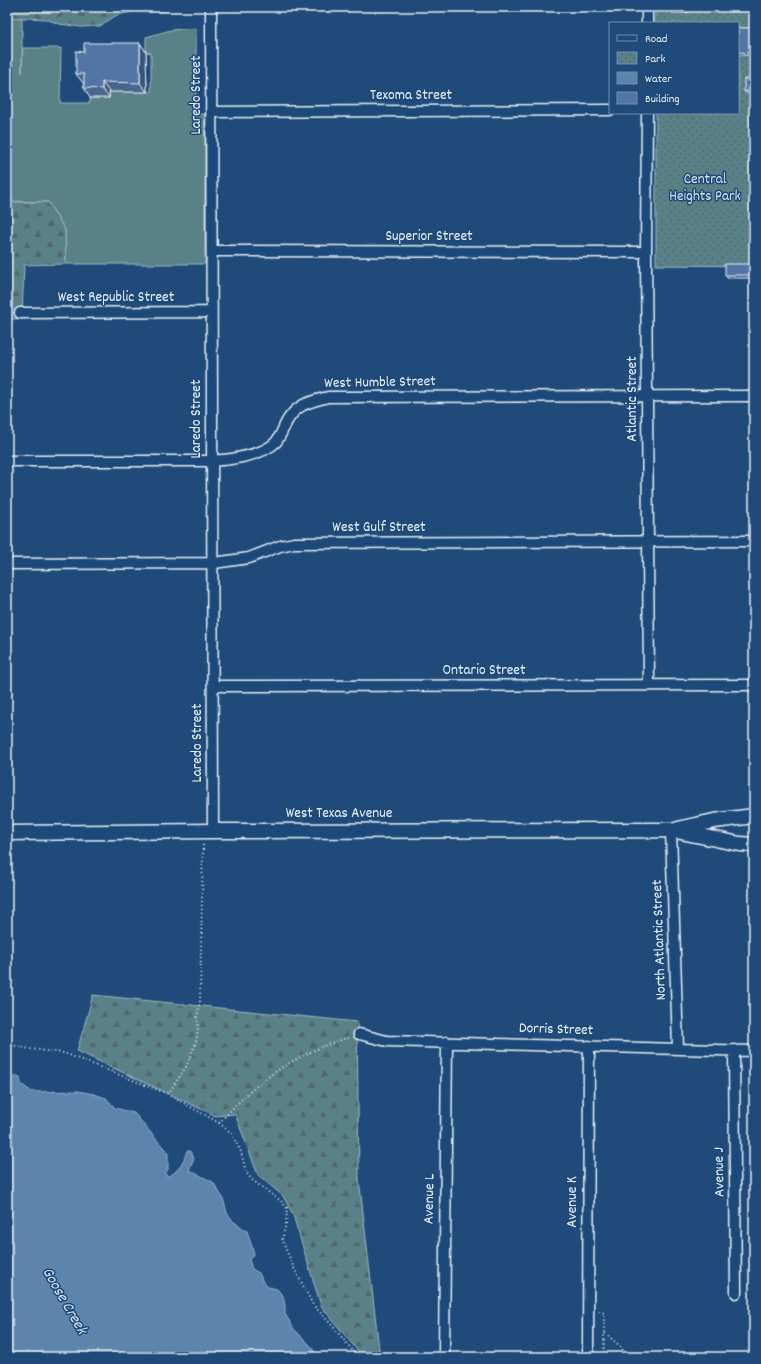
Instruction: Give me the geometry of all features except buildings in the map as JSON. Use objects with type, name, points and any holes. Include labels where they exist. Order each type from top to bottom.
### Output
[{"type":"street","name":"Laredo Street","points":[[208,831],[214,686],[211,312],[211,7]]},
{"type":"street","points":[[647,7],[647,22]]},
{"type":"street","name":"Texoma Street","points":[[212,112],[609,110]]},
{"type":"street","name":"Atlantic Street","points":[[647,114],[646,252],[649,685]]},
{"type":"street","name":"Superior Street","points":[[212,251],[646,252]]},
{"type":"street","name":"West Republic Street","points":[[20,313],[211,312]]},
{"type":"street","name":"West Humble Street","points":[[7,461],[231,460],[264,450],[276,442],[289,418],[300,405],[328,397],[754,396]]},
{"type":"street","name":"West Gulf Street","points":[[7,564],[214,563],[249,558],[280,546],[294,543],[648,540],[754,541]]},
{"type":"street","name":"Ontario Street","points":[[214,686],[754,685]]},
{"type":"street","name":"West Texas Avenue","points":[[671,830],[714,821],[754,816]]},
{"type":"street","name":"West Texas Avenue","points":[[7,833],[671,830],[740,844],[754,845]]},
{"type":"street","name":"North Atlantic Street","points":[[671,830],[678,1048]]},
{"type":"street","name":"Dorris Street","points":[[359,1034],[387,1041],[754,1050]]},
{"type":"street","name":"Avenue L","points":[[444,1356],[447,1042]]},
{"type":"street","name":"Avenue K","points":[[588,1357],[589,1046]]},
{"type":"street","name":"Avenue J","points":[[734,1050],[736,1293]]},
{"type":"path","points":[[168,1094],[186,1066],[196,1042],[198,1028],[197,1016],[200,1001],[208,831]]},
{"type":"path","points":[[219,1123],[258,1085],[285,1066],[311,1052],[359,1034]]},
{"type":"path","points":[[7,1044],[30,1049],[64,1053],[168,1094],[219,1123],[231,1133],[241,1152],[246,1172],[252,1180],[281,1201],[287,1208],[286,1224],[282,1240],[294,1268],[313,1305],[358,1357]]},
{"type":"path","points":[[588,1310],[601,1311],[604,1313],[604,1357]]},
{"type":"path","points":[[605,1333],[621,1347],[627,1357]]},
{"type":"green space","points":[[7,7],[168,7],[168,11],[136,11],[117,15],[100,26],[81,27],[60,24],[45,19],[7,17]]},
{"type":"green space","name":"Central Heights Park","points":[[655,7],[754,7],[754,266],[656,265],[656,114],[739,114],[739,22],[655,22]]},
{"type":"green space","points":[[7,17],[22,18],[22,73],[23,48],[61,48],[60,103],[90,103],[90,98],[109,98],[109,92],[151,92],[151,53],[146,52],[146,37],[171,30],[196,28],[196,114],[205,114],[205,264],[66,264],[65,230],[48,202],[7,201]]},
{"type":"green space","points":[[7,202],[48,202],[65,230],[66,264],[24,265],[22,319],[7,319]]},
{"type":"green space","points":[[93,995],[357,1022],[359,1179],[380,1357],[363,1357],[321,1306],[293,1215],[283,1196],[258,1175],[235,1114],[216,1116],[77,1051]]},
{"type":"water","name":"Goose Creek","points":[[15,1075],[20,1077],[21,1084],[32,1092],[78,1091],[94,1094],[106,1098],[115,1108],[134,1113],[168,1153],[168,1170],[165,1173],[167,1176],[178,1169],[187,1151],[190,1151],[194,1158],[189,1170],[213,1182],[223,1198],[227,1213],[233,1221],[247,1231],[254,1253],[249,1260],[252,1269],[259,1273],[263,1282],[268,1287],[277,1289],[283,1296],[285,1314],[294,1329],[309,1344],[318,1357],[7,1357],[7,1081],[12,1080]]}]
